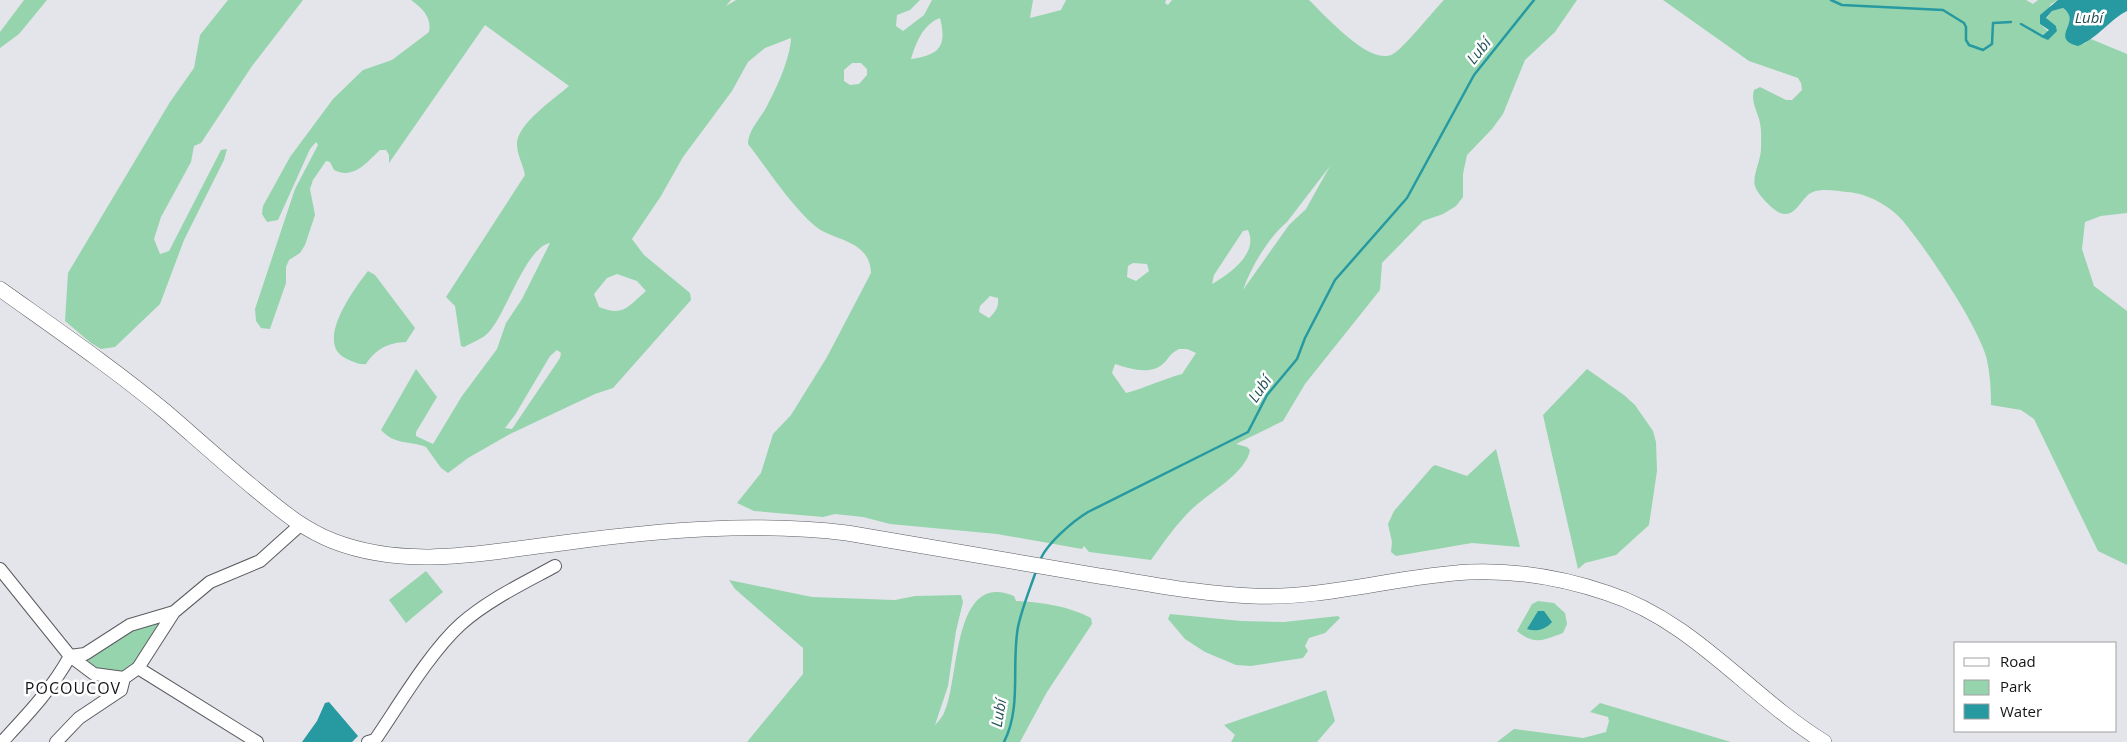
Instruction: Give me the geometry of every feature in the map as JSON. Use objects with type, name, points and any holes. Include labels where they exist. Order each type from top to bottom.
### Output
[{"type":"main road","points":[[0,289],[107,366],[165,412],[299,526],[349,546],[380,553],[431,558],[502,553],[570,542],[626,536],[752,528],[790,528],[847,534],[1186,590],[1256,596],[1312,593],[1472,572],[1522,574],[1556,579],[1610,594],[1669,622],[1718,658],[1787,717],[1824,742]]},
{"type":"street","points":[[56,742],[79,718],[121,690],[124,678],[138,668],[174,612],[210,582],[260,561],[299,526]]},
{"type":"street","points":[[373,741],[438,650],[461,624],[505,594],[555,566]]},
{"type":"street","points":[[0,569],[70,656],[94,674],[124,678]]},
{"type":"street","points":[[70,656],[85,654],[130,625],[174,612]]},
{"type":"street","points":[[2,742],[22,722],[59,677],[70,656]]},
{"type":"street","points":[[138,668],[257,742]]},
{"type":"green space","points":[[24,0],[47,0],[19,34],[0,48],[0,32]]},
{"type":"green space","points":[[228,0],[303,0],[252,66],[201,143],[194,146],[191,162],[161,217],[154,239],[160,254],[169,251],[221,150],[227,149],[224,160],[184,240],[160,304],[115,347],[101,349],[65,321],[68,273],[170,102],[194,68],[200,35]]},
{"type":"green space","points":[[411,0],[731,0],[726,6],[736,0],[920,0],[910,10],[897,15],[896,26],[903,31],[924,15],[932,0],[1033,0],[1030,18],[1061,10],[1066,0],[1166,0],[1165,3],[1168,5],[1172,0],[1309,0],[1348,38],[1372,53],[1383,56],[1393,54],[1398,50],[1444,0],[1577,0],[1555,32],[1525,60],[1503,114],[1492,129],[1467,155],[1463,174],[1463,197],[1456,206],[1443,214],[1423,221],[1382,263],[1380,290],[1305,384],[1283,421],[1236,444],[1247,447],[1250,450],[1242,467],[1187,514],[1151,560],[1089,552],[1084,546],[1082,549],[997,534],[890,524],[863,517],[835,514],[823,517],[754,511],[737,503],[761,473],[773,434],[791,415],[827,357],[871,273],[869,262],[864,253],[849,242],[822,231],[815,226],[788,197],[748,144],[752,129],[767,106],[782,73],[791,38],[765,48],[748,62],[732,91],[683,157],[661,196],[632,239],[644,255],[690,293],[691,300],[613,388],[595,394],[510,434],[468,458],[448,473],[441,468],[426,447],[397,441],[387,435],[381,430],[416,369],[437,397],[416,432],[416,436],[433,444],[462,396],[497,349],[506,323],[522,299],[550,243],[541,248],[532,257],[502,312],[488,333],[464,347],[461,346],[455,306],[446,297],[525,175],[517,144],[523,128],[537,112],[569,86],[485,25],[389,163],[389,155],[386,150],[380,150],[360,168],[348,173],[334,170],[330,162],[326,161],[313,180],[310,189],[315,215],[305,245],[300,253],[289,260],[286,267],[286,283],[270,329],[261,328],[256,321],[255,309],[295,189],[318,145],[316,142],[310,149],[278,220],[267,222],[262,214],[263,206],[290,157],[333,99],[363,70],[392,60],[429,32],[428,17]],"holes":[[[940,18],[942,42],[939,48],[929,55],[911,59],[918,41],[929,25]],[[852,63],[861,63],[867,69],[867,75],[859,84],[850,85],[844,81],[844,70]],[[1330,166],[1306,209],[1289,225],[1243,290],[1261,253],[1287,222]],[[1248,230],[1250,239],[1246,255],[1234,269],[1212,284],[1214,275],[1243,231]],[[1133,263],[1147,264],[1149,271],[1136,281],[1127,277],[1128,266]],[[617,274],[637,281],[646,291],[629,306],[620,311],[599,307],[594,294],[607,278]],[[990,296],[998,298],[996,310],[989,318],[979,312],[980,306]],[[1179,349],[1187,349],[1196,353],[1182,374],[1140,389],[1126,393],[1112,373],[1115,364],[1141,370],[1154,369],[1165,362],[1172,353]],[[557,350],[561,353],[560,358],[512,429],[505,428],[515,415],[550,356]]]},
{"type":"green space","points":[[1663,0],[2026,0],[2033,4],[2038,0],[2058,0],[2051,4],[2040,24],[2049,32],[2041,34],[2057,31],[2056,26],[2046,19],[2052,11],[2063,8],[2069,13],[2070,25],[2084,44],[2091,39],[2127,54],[2127,213],[2101,216],[2085,222],[2082,249],[2094,286],[2127,311],[2127,565],[2098,551],[2034,419],[2021,410],[1991,405],[1986,356],[1972,324],[1937,267],[1898,215],[1878,201],[1862,195],[1826,190],[1809,194],[1795,210],[1786,214],[1773,209],[1759,193],[1754,182],[1761,153],[1761,134],[1760,123],[1753,101],[1754,90],[1760,87],[1786,100],[1792,100],[1802,90],[1798,78],[1749,61]]},
{"type":"green space","points":[[368,271],[375,275],[415,328],[406,342],[383,348],[374,354],[366,364],[361,364],[347,359],[338,352],[334,341],[335,329],[346,303]]},
{"type":"green space","points":[[1587,369],[1635,405],[1653,431],[1656,442],[1657,471],[1649,525],[1616,555],[1585,563],[1578,569],[1543,415]]},
{"type":"green space","points":[[1496,449],[1520,547],[1472,543],[1396,556],[1391,552],[1392,542],[1388,524],[1394,511],[1432,467],[1435,465],[1467,476]]},
{"type":"green space","points":[[426,571],[443,592],[406,623],[389,600]]},
{"type":"green space","points":[[729,580],[812,597],[895,600],[915,596],[961,595],[963,602],[956,631],[948,686],[935,725],[944,713],[949,698],[961,633],[968,613],[979,599],[994,592],[1014,596],[1016,601],[1035,602],[1073,610],[1091,618],[1092,624],[1047,692],[1020,742],[747,742],[803,674],[803,648],[735,589]]},
{"type":"green space","points":[[1538,601],[1554,603],[1565,613],[1567,624],[1563,633],[1534,640],[1523,636],[1517,631],[1532,604]]},
{"type":"green space","points":[[1170,614],[1241,621],[1284,622],[1338,616],[1340,618],[1325,633],[1309,638],[1305,646],[1308,651],[1303,658],[1251,666],[1236,665],[1205,652],[1185,639],[1168,619]]},
{"type":"green space","points":[[163,621],[136,665],[126,671],[105,671],[88,664],[89,657],[131,627]]},
{"type":"green space","points":[[1326,690],[1335,721],[1317,742],[1231,742],[1235,735],[1224,725]]},
{"type":"green space","points":[[1600,703],[1731,742],[1497,742],[1514,729],[1583,738],[1606,732],[1609,721],[1608,717],[1590,712]]},
{"type":"water","name":"Lubí","points":[[2058,0],[2127,0],[2127,11],[2114,19],[2091,39],[2078,46],[2066,39],[2065,34],[2070,19],[2068,13],[2063,8],[2052,11],[2046,18],[2056,26],[2057,31],[2048,40],[2041,37],[2049,30],[2040,24],[2040,15]]},
{"type":"water","points":[[1538,611],[1544,611],[1552,622],[1540,630],[1527,629]]},
{"type":"water","points":[[329,702],[358,736],[352,742],[302,742],[317,721],[325,703]]},
{"type":"waterway","name":"Lubí","points":[[1040,561],[1060,534],[1088,512],[1248,432],[1267,395],[1297,359],[1305,338],[1335,280],[1407,198],[1474,75],[1534,0]]},
{"type":"waterway","name":"Lubí","points":[[1831,0],[1842,5],[1943,10],[1964,23],[1966,27],[1966,40],[1969,45],[1983,50],[1992,44],[1993,23],[2011,22]]},
{"type":"waterway","name":"Lubí","points":[[2021,24],[2042,36]]},
{"type":"waterway","name":"Lubí","points":[[1004,742],[1013,715],[1018,627],[1036,571]]},
{"type":"district","name":"POCOUCOV","points":[[73,688]]}]
